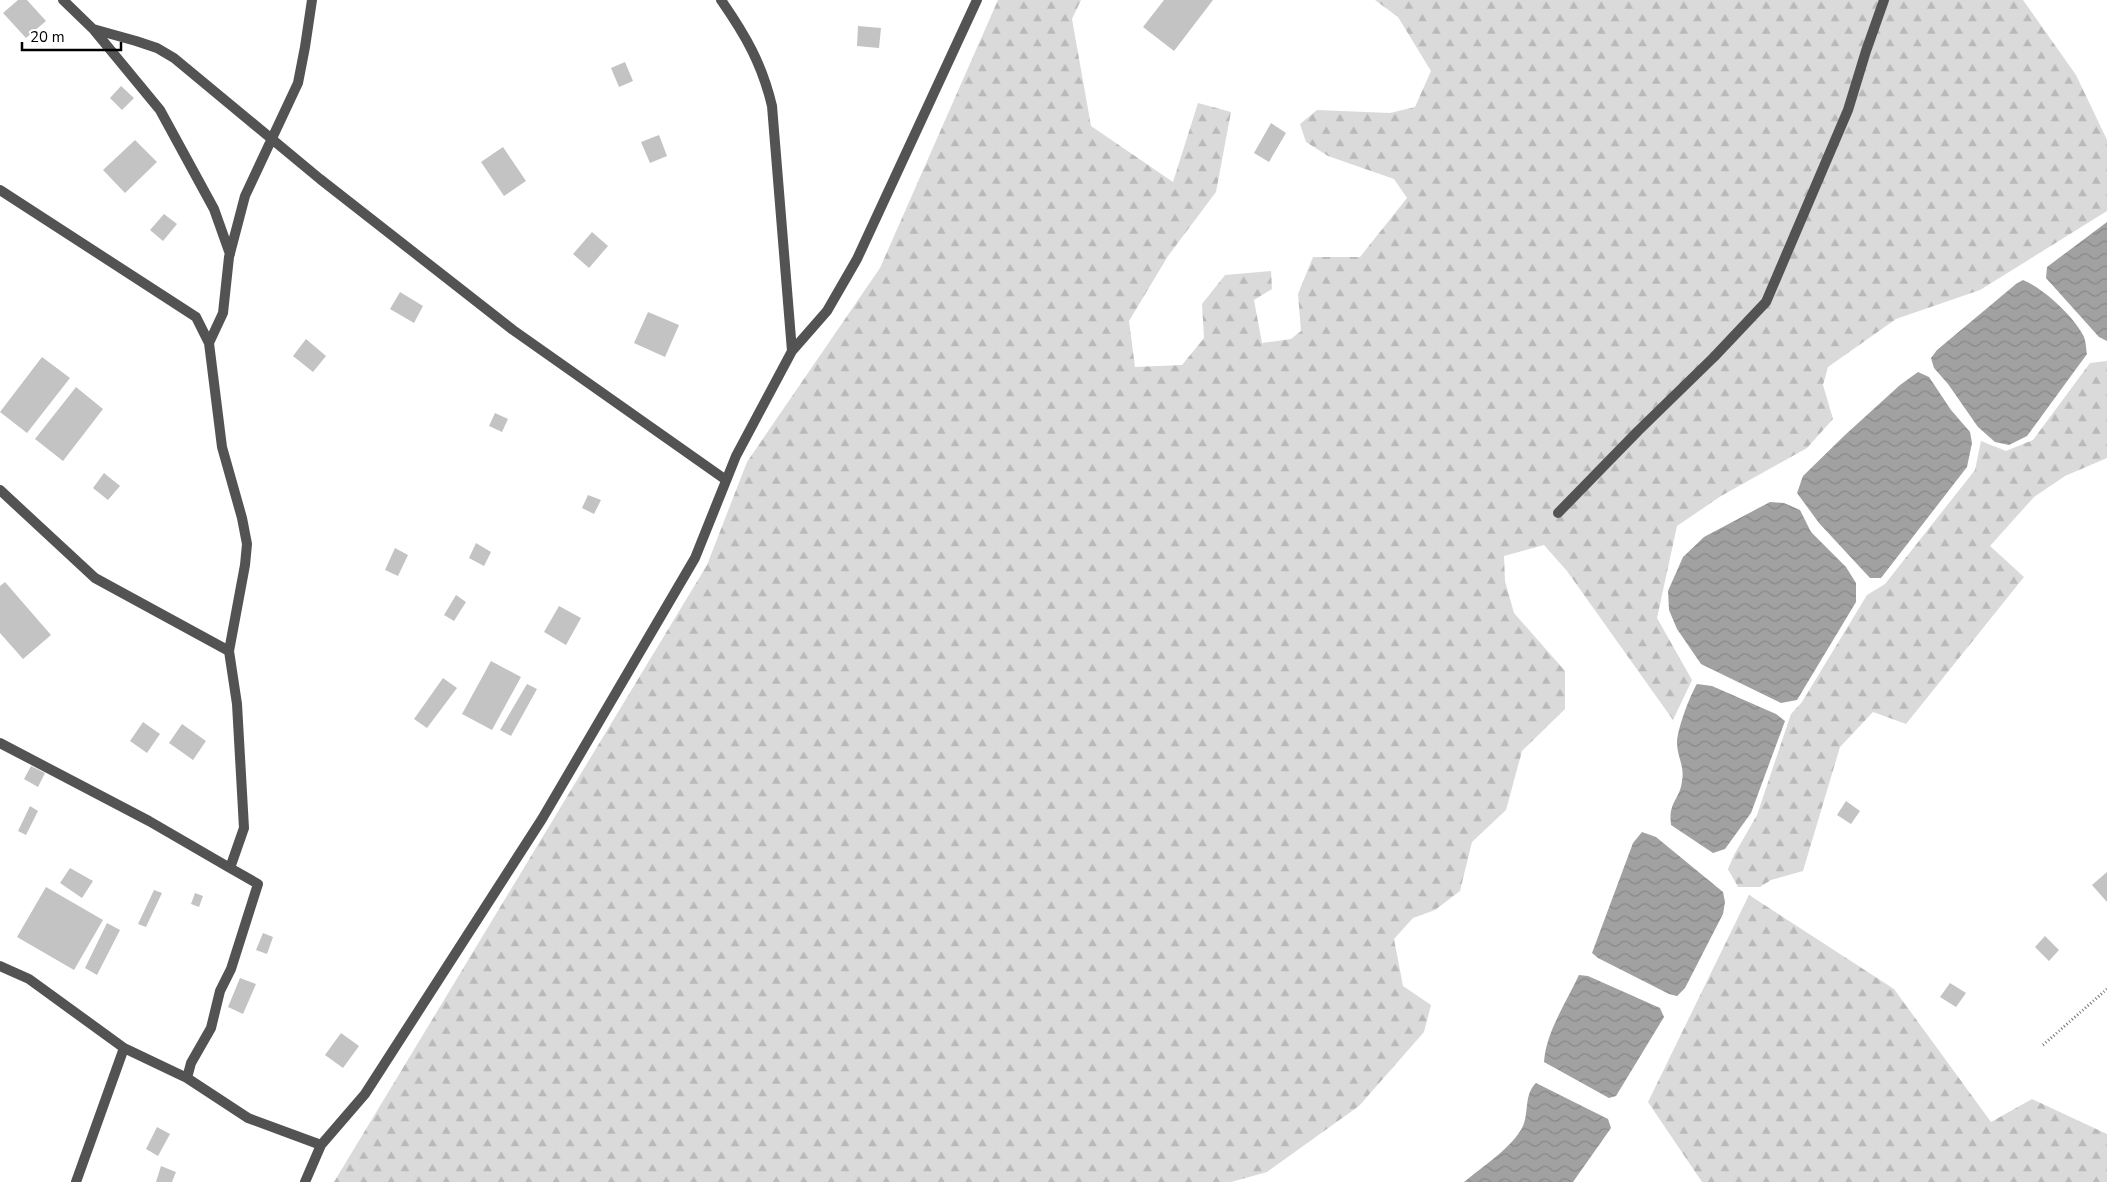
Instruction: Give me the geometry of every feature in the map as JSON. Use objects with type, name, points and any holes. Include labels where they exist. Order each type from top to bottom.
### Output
[{"type":"street","points":[[63,0],[93,29],[160,110],[214,208],[230,254]]},
{"type":"street","points":[[209,343],[223,313],[230,254],[245,196],[298,83],[312,0]]},
{"type":"street","points":[[721,0],[750,45],[765,78],[772,106],[792,352]]},
{"type":"street","points":[[305,1182],[321,1145],[366,1094],[542,819],[695,558],[736,456],[792,352],[827,311],[857,259],[978,0]]},
{"type":"street","points":[[1558,513],[1638,431],[1714,358],[1766,302],[1848,110],[1884,0]]},
{"type":"street","points":[[93,29],[136,40],[157,48],[174,58],[273,138],[320,179],[513,330],[726,480]]},
{"type":"street","points":[[0,190],[196,318],[209,343],[222,447],[242,518],[247,544],[245,565],[229,651],[237,704],[244,828],[230,868]]},
{"type":"street","points":[[0,490],[95,578],[229,651]]},
{"type":"street","points":[[0,743],[149,821],[258,884],[231,968],[220,991],[211,1028],[191,1064],[187,1078]]},
{"type":"street","points":[[0,966],[29,979],[124,1048],[187,1078],[248,1118],[321,1145]]},
{"type":"street","points":[[76,1182],[124,1048]]},
{"type":"path","points":[[2043,1045],[2107,989]]},
{"type":"green space","points":[[998,0],[1081,0],[1072,19],[1091,126],[1173,182],[1198,103],[1231,112],[1216,192],[1168,256],[1129,321],[1135,367],[1182,365],[1204,338],[1202,304],[1225,275],[1271,271],[1272,289],[1254,300],[1262,343],[1291,339],[1301,331],[1298,294],[1313,257],[1360,257],[1407,198],[1394,179],[1328,156],[1306,142],[1300,124],[1317,110],[1390,113],[1415,107],[1431,71],[1398,17],[1375,0],[2023,0],[2076,75],[2107,140],[2107,211],[1980,290],[1896,319],[1828,367],[1823,385],[1833,419],[1807,448],[1721,496],[1677,526],[1657,618],[1692,680],[1673,720],[1567,571],[1544,545],[1504,556],[1505,581],[1514,613],[1565,671],[1565,709],[1522,751],[1506,810],[1472,842],[1460,891],[1435,910],[1413,918],[1394,939],[1403,986],[1431,1005],[1424,1032],[1359,1106],[1267,1172],[1231,1182],[334,1182],[707,565],[747,462],[880,268]]},
{"type":"green space","points":[[2107,361],[2107,458],[2065,476],[2034,497],[1990,546],[2024,577],[1906,724],[1873,712],[1840,747],[1803,871],[1771,880],[1760,887],[1738,887],[1728,869],[1757,815],[1791,714],[1802,702],[1867,595],[1885,584],[1975,470],[1981,441],[2006,451],[2033,440],[2090,363]]},
{"type":"green space","points":[[1749,895],[1894,989],[1991,1122],[2032,1099],[2107,1134],[2107,1182],[1702,1182],[1648,1102]]},
{"type":"water","points":[[2107,222],[2107,341],[2099,337],[2046,278],[2047,267]]},
{"type":"water","points":[[2023,280],[2048,296],[2072,319],[2084,337],[2087,354],[2027,436],[2009,445],[1995,442],[1978,427],[1948,384],[1934,368],[1931,358],[1937,350]]},
{"type":"water","points":[[1918,372],[1929,377],[1951,410],[1970,432],[1972,443],[1967,467],[1881,578],[1870,578],[1819,523],[1797,493],[1803,476],[1900,385]]},
{"type":"water","points":[[1770,502],[1784,503],[1800,510],[1811,532],[1846,567],[1856,583],[1856,602],[1797,700],[1781,703],[1701,664],[1677,629],[1669,610],[1668,591],[1683,557],[1704,537]]},
{"type":"water","points":[[1697,684],[1712,686],[1776,714],[1785,721],[1751,813],[1725,849],[1713,853],[1671,825],[1671,811],[1679,793],[1683,776],[1677,748],[1679,730],[1684,713]]},
{"type":"water","points":[[1642,832],[1656,837],[1723,892],[1725,902],[1723,914],[1685,988],[1677,996],[1669,994],[1598,958],[1592,953],[1633,843]]},
{"type":"water","points":[[1579,975],[1588,976],[1660,1008],[1664,1017],[1616,1096],[1609,1098],[1544,1062],[1548,1040]]},
{"type":"water","points":[[1536,1083],[1608,1119],[1611,1128],[1573,1182],[1464,1182],[1512,1142],[1518,1134],[1525,1121],[1530,1092]]},
{"type":"building","points":[[18,0],[27,0],[46,21],[26,38],[3,13]]},
{"type":"building","points":[[1164,0],[1213,0],[1174,51],[1143,27]]},
{"type":"building","points":[[858,26],[881,28],[879,48],[857,46]]},
{"type":"building","points":[[625,62],[633,81],[619,87],[611,68]]},
{"type":"building","points":[[121,86],[134,98],[122,110],[110,98]]},
{"type":"building","points":[[1271,123],[1286,133],[1269,162],[1254,153]]},
{"type":"building","points":[[659,135],[667,156],[650,163],[641,142]]},
{"type":"building","points":[[135,140],[157,162],[125,193],[103,170]]},
{"type":"building","points":[[503,147],[526,181],[504,196],[481,162]]},
{"type":"building","points":[[164,214],[177,224],[163,241],[150,230]]},
{"type":"building","points":[[592,232],[608,246],[589,268],[573,254]]},
{"type":"building","points":[[400,292],[423,306],[414,323],[390,309]]},
{"type":"building","points":[[648,312],[679,325],[665,357],[634,343]]},
{"type":"building","points":[[306,339],[326,356],[313,372],[293,356]]},
{"type":"building","points":[[42,357],[70,378],[27,433],[0,412]]},
{"type":"building","points":[[76,387],[103,409],[63,461],[35,439]]},
{"type":"building","points":[[495,413],[508,419],[502,432],[489,426]]},
{"type":"building","points":[[104,473],[120,486],[108,500],[93,488]]},
{"type":"building","points":[[588,495],[601,500],[594,514],[582,508]]},
{"type":"building","points":[[476,543],[491,552],[484,566],[469,558]]},
{"type":"building","points":[[395,548],[408,555],[398,576],[385,570]]},
{"type":"building","points":[[5,582],[51,635],[23,659],[0,633],[0,586]]},
{"type":"building","points":[[456,595],[466,602],[454,621],[444,615]]},
{"type":"building","points":[[559,606],[581,618],[566,645],[544,632]]},
{"type":"building","points":[[491,661],[521,677],[492,730],[462,714]]},
{"type":"building","points":[[443,678],[457,688],[427,728],[414,719]]},
{"type":"building","points":[[527,684],[537,689],[511,736],[500,730]]},
{"type":"building","points":[[143,722],[160,734],[147,753],[130,741]]},
{"type":"building","points":[[182,724],[206,741],[193,760],[169,743]]},
{"type":"building","points":[[31,766],[45,773],[38,787],[24,779]]},
{"type":"building","points":[[1846,801],[1860,811],[1851,824],[1837,815]]},
{"type":"building","points":[[30,806],[38,811],[26,835],[18,831]]},
{"type":"building","points":[[70,868],[93,881],[82,898],[60,883]]},
{"type":"building","points":[[2107,872],[2107,902],[2092,885]]},
{"type":"building","points":[[46,887],[103,920],[74,970],[17,937]]},
{"type":"building","points":[[154,890],[162,893],[146,927],[138,924]]},
{"type":"building","points":[[195,893],[203,896],[199,907],[191,904]]},
{"type":"building","points":[[107,923],[120,930],[97,975],[85,968]]},
{"type":"building","points":[[263,933],[273,937],[267,954],[256,950]]},
{"type":"building","points":[[2045,936],[2059,950],[2049,961],[2035,947]]},
{"type":"building","points":[[240,978],[256,984],[243,1014],[228,1007]]},
{"type":"building","points":[[1950,983],[1966,993],[1956,1007],[1940,997]]},
{"type":"building","points":[[341,1033],[359,1046],[343,1068],[325,1055]]},
{"type":"building","points":[[157,1127],[170,1134],[158,1156],[146,1149]]},
{"type":"building","points":[[161,1166],[176,1172],[172,1182],[156,1182]]}]
